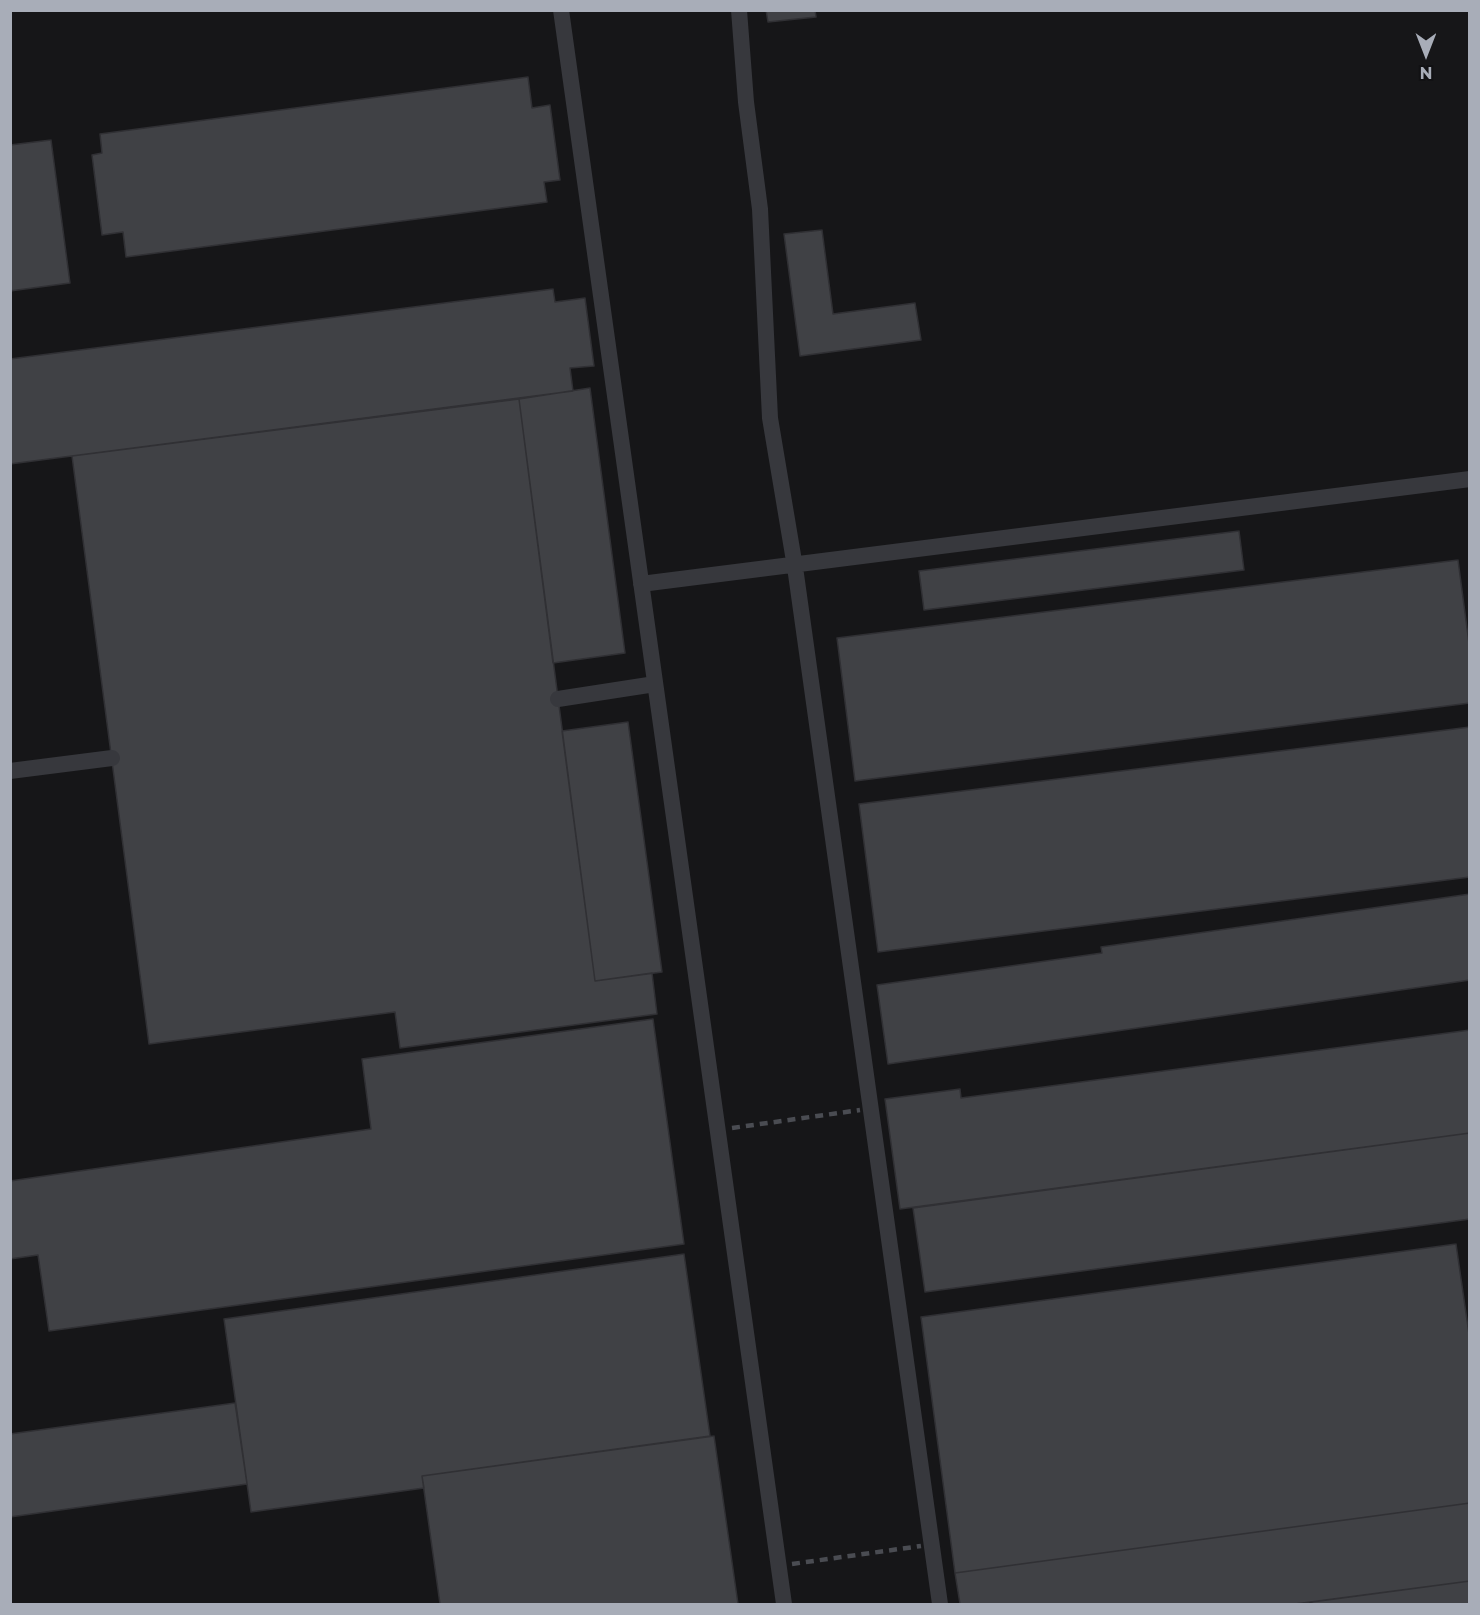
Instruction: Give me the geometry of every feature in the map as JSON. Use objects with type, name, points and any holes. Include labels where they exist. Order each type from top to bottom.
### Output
[{"type":"lane","points":[[561,10],[784,1605]]},
{"type":"lane","points":[[739,10],[746,102],[760,209],[770,418],[795,567],[940,1605]]},
{"type":"lane","points":[[641,584],[795,567],[1470,479]]},
{"type":"lane","points":[[558,699],[655,684]]},
{"type":"lane","points":[[10,771],[112,758]]},
{"type":"building","points":[[766,10],[815,10],[816,17],[768,22]]},
{"type":"building","points":[[528,77],[532,108],[550,105],[560,180],[544,182],[547,202],[126,257],[123,232],[102,235],[92,155],[102,153],[100,134]]},
{"type":"building","points":[[51,140],[70,283],[10,291],[10,145]]},
{"type":"building","points":[[822,230],[833,314],[915,303],[921,340],[800,356],[784,234]]},
{"type":"building","points":[[553,289],[555,302],[585,298],[594,366],[570,368],[573,391],[10,464],[10,359]]},
{"type":"building","points":[[590,388],[625,653],[553,663],[519,399]]},
{"type":"building","points":[[519,399],[595,981],[652,973],[657,1014],[400,1048],[395,1012],[149,1044],[72,456]]},
{"type":"building","points":[[1239,531],[1244,570],[924,610],[919,571]]},
{"type":"building","points":[[1458,560],[1470,651],[1470,703],[855,781],[837,638]]},
{"type":"building","points":[[628,722],[662,972],[595,981],[562,731]]},
{"type":"building","points":[[1470,727],[1470,877],[878,952],[859,804]]},
{"type":"building","points":[[1470,894],[1470,980],[888,1064],[877,985],[1102,953],[1101,947]]},
{"type":"building","points":[[653,1019],[684,1244],[49,1331],[38,1255],[10,1259],[10,1181],[371,1129],[362,1059]]},
{"type":"building","points":[[1470,1030],[1470,1133],[900,1209],[885,1099],[960,1089],[961,1098]]},
{"type":"building","points":[[1470,1133],[1470,1219],[925,1292],[913,1208]]},
{"type":"building","points":[[1456,1244],[1470,1341],[1470,1503],[955,1573],[921,1317]]},
{"type":"building","points":[[684,1254],[710,1436],[422,1476],[424,1488],[251,1512],[224,1319]]},
{"type":"building","points":[[235,1403],[247,1484],[10,1517],[10,1434]]},
{"type":"building","points":[[714,1436],[738,1604],[440,1604],[422,1476]]},
{"type":"building","points":[[1470,1503],[1470,1581],[1295,1604],[960,1604],[955,1573]]},
{"type":"building","points":[[1470,1581],[1470,1604],[1313,1604],[1312,1602]]},
{"type":"railway","points":[[732,1128],[860,1110]]},
{"type":"railway","points":[[792,1564],[921,1546]]}]
